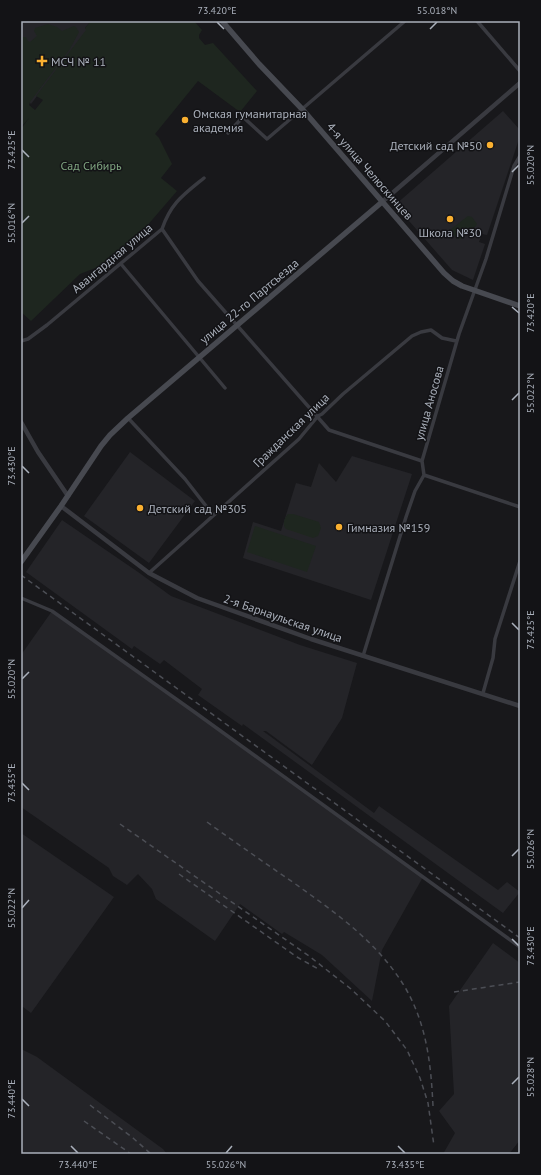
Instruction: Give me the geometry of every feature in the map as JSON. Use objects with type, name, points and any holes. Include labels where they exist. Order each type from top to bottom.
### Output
[{"type":"main road","name":"4-я улица Челюскинцев","points":[[222,21],[259,64],[303,110],[444,273],[453,281],[462,286],[520,306]]},
{"type":"main road","name":"улица 22-го Партсъезда","points":[[21,562],[110,435],[128,418],[382,202]]},
{"type":"street","points":[[228,133],[243,117],[267,139],[303,110],[405,21]]},
{"type":"street","points":[[477,21],[520,71]]},
{"type":"street","name":"улица 22-го Партсъезда","points":[[382,202],[520,83]]},
{"type":"street","name":"улица Аносова","points":[[424,475],[422,462],[456,342],[514,166],[520,156]]},
{"type":"street","name":"Авангардная улица","points":[[21,341],[47,325],[122,264],[162,229],[173,205],[204,178]]},
{"type":"street","points":[[162,229],[198,281],[329,430],[422,462]]},
{"type":"street","points":[[122,264],[226,388]]},
{"type":"street","name":"Гражданская улица","points":[[148,573],[299,439],[318,416],[412,336],[431,330],[442,338],[456,342]]},
{"type":"street","points":[[128,418],[185,479],[213,515]]},
{"type":"street","points":[[21,422],[38,452],[68,496]]},
{"type":"street","points":[[363,656],[406,517],[415,491],[424,475],[520,508]]},
{"type":"street","name":"2-я Барнаульская улица","points":[[61,506],[148,573],[197,598],[311,639],[520,706]]},
{"type":"street","points":[[483,693],[493,658],[495,639],[520,561]]},
{"type":"street","points":[[21,598],[52,611],[520,947]]},
{"type":"shaded area","name":"МСЧ № 11","points":[[21,21],[91,21],[85,28],[87,30],[31,104],[21,92]]},
{"type":"shaded area","name":"Школа №30","points":[[503,111],[520,130],[520,136],[487,235],[482,234],[479,242],[485,244],[473,280],[452,270],[395,205]]},
{"type":"shaded area","name":"Детский сад №305","points":[[130,452],[195,501],[149,563],[84,516]]},
{"type":"shaded area","name":"Гимназия №159","points":[[352,456],[412,474],[371,600],[243,558],[253,522],[281,531],[296,483],[311,487],[319,463],[336,482]]},
{"type":"shaded area","points":[[62,520],[171,596],[300,645],[357,663],[342,718],[312,765],[266,731],[263,731],[374,813],[379,806],[498,890],[507,882],[520,892],[503,913],[243,724],[242,726],[198,695],[202,689],[164,660],[160,664],[134,646],[132,649],[26,572]]},
{"type":"shaded area","points":[[52,611],[423,877],[382,950],[372,1001],[322,955],[284,932],[282,934],[240,904],[215,941],[156,899],[152,889],[138,874],[127,885],[113,876],[109,868],[21,807],[21,655]]},
{"type":"shaded area","points":[[21,833],[114,897],[31,1013],[23,1007],[21,1010]]},
{"type":"shaded area","points":[[493,943],[520,963],[520,1140],[509,1154],[443,1154],[455,1133],[439,1111],[454,1094],[449,1006]]},
{"type":"shaded area","points":[[21,1049],[37,1057],[163,1149],[167,1154],[21,1154]]},
{"type":"green space","name":"Сад Сибирь","points":[[91,21],[194,21],[202,30],[199,38],[205,45],[213,43],[257,91],[240,112],[198,81],[155,134],[159,138],[172,164],[161,178],[177,191],[146,227],[103,265],[80,274],[31,321],[21,312],[21,129],[29,118],[23,125],[21,124],[21,37],[26,37],[30,42],[37,36],[34,31],[35,28],[48,24],[57,27],[62,31],[74,26],[79,32],[70,49],[30,102],[29,105],[35,110],[43,100],[36,96],[86,30],[85,28]]},
{"type":"green space","points":[[468,216],[472,217],[477,224],[461,239],[457,239],[452,233],[451,229]]},
{"type":"green space","points":[[288,514],[293,514],[319,522],[321,528],[318,536],[313,538],[286,529],[284,522],[285,517]]},
{"type":"green space","points":[[255,526],[316,546],[307,572],[247,552]]},
{"type":"railway","points":[[21,575],[520,938]]},
{"type":"railway","points":[[207,822],[341,918],[370,943],[395,972],[413,1003],[423,1031],[427,1046],[433,1106]]},
{"type":"railway","points":[[120,824],[309,956],[351,989],[385,1021],[407,1050],[420,1078],[428,1103],[434,1146]]},
{"type":"railway","points":[[179,874],[297,957],[320,970]]},
{"type":"railway","points":[[454,992],[520,982]]},
{"type":"railway","points":[[90,1105],[133,1138],[151,1154]]},
{"type":"railway","points":[[84,1121],[131,1154]]},
{"type":"place","name":"МСЧ № 11","points":[[42,61]]},
{"type":"place","name":"Омская гуманитарная академия","points":[[185,120]]},
{"type":"place","name":"Детский сад №50","points":[[490,145]]},
{"type":"place","name":"Школа №30","points":[[450,219]]},
{"type":"place","name":"Детский сад №305","points":[[140,508]]},
{"type":"place","name":"Гимназия №159","points":[[339,527]]}]
